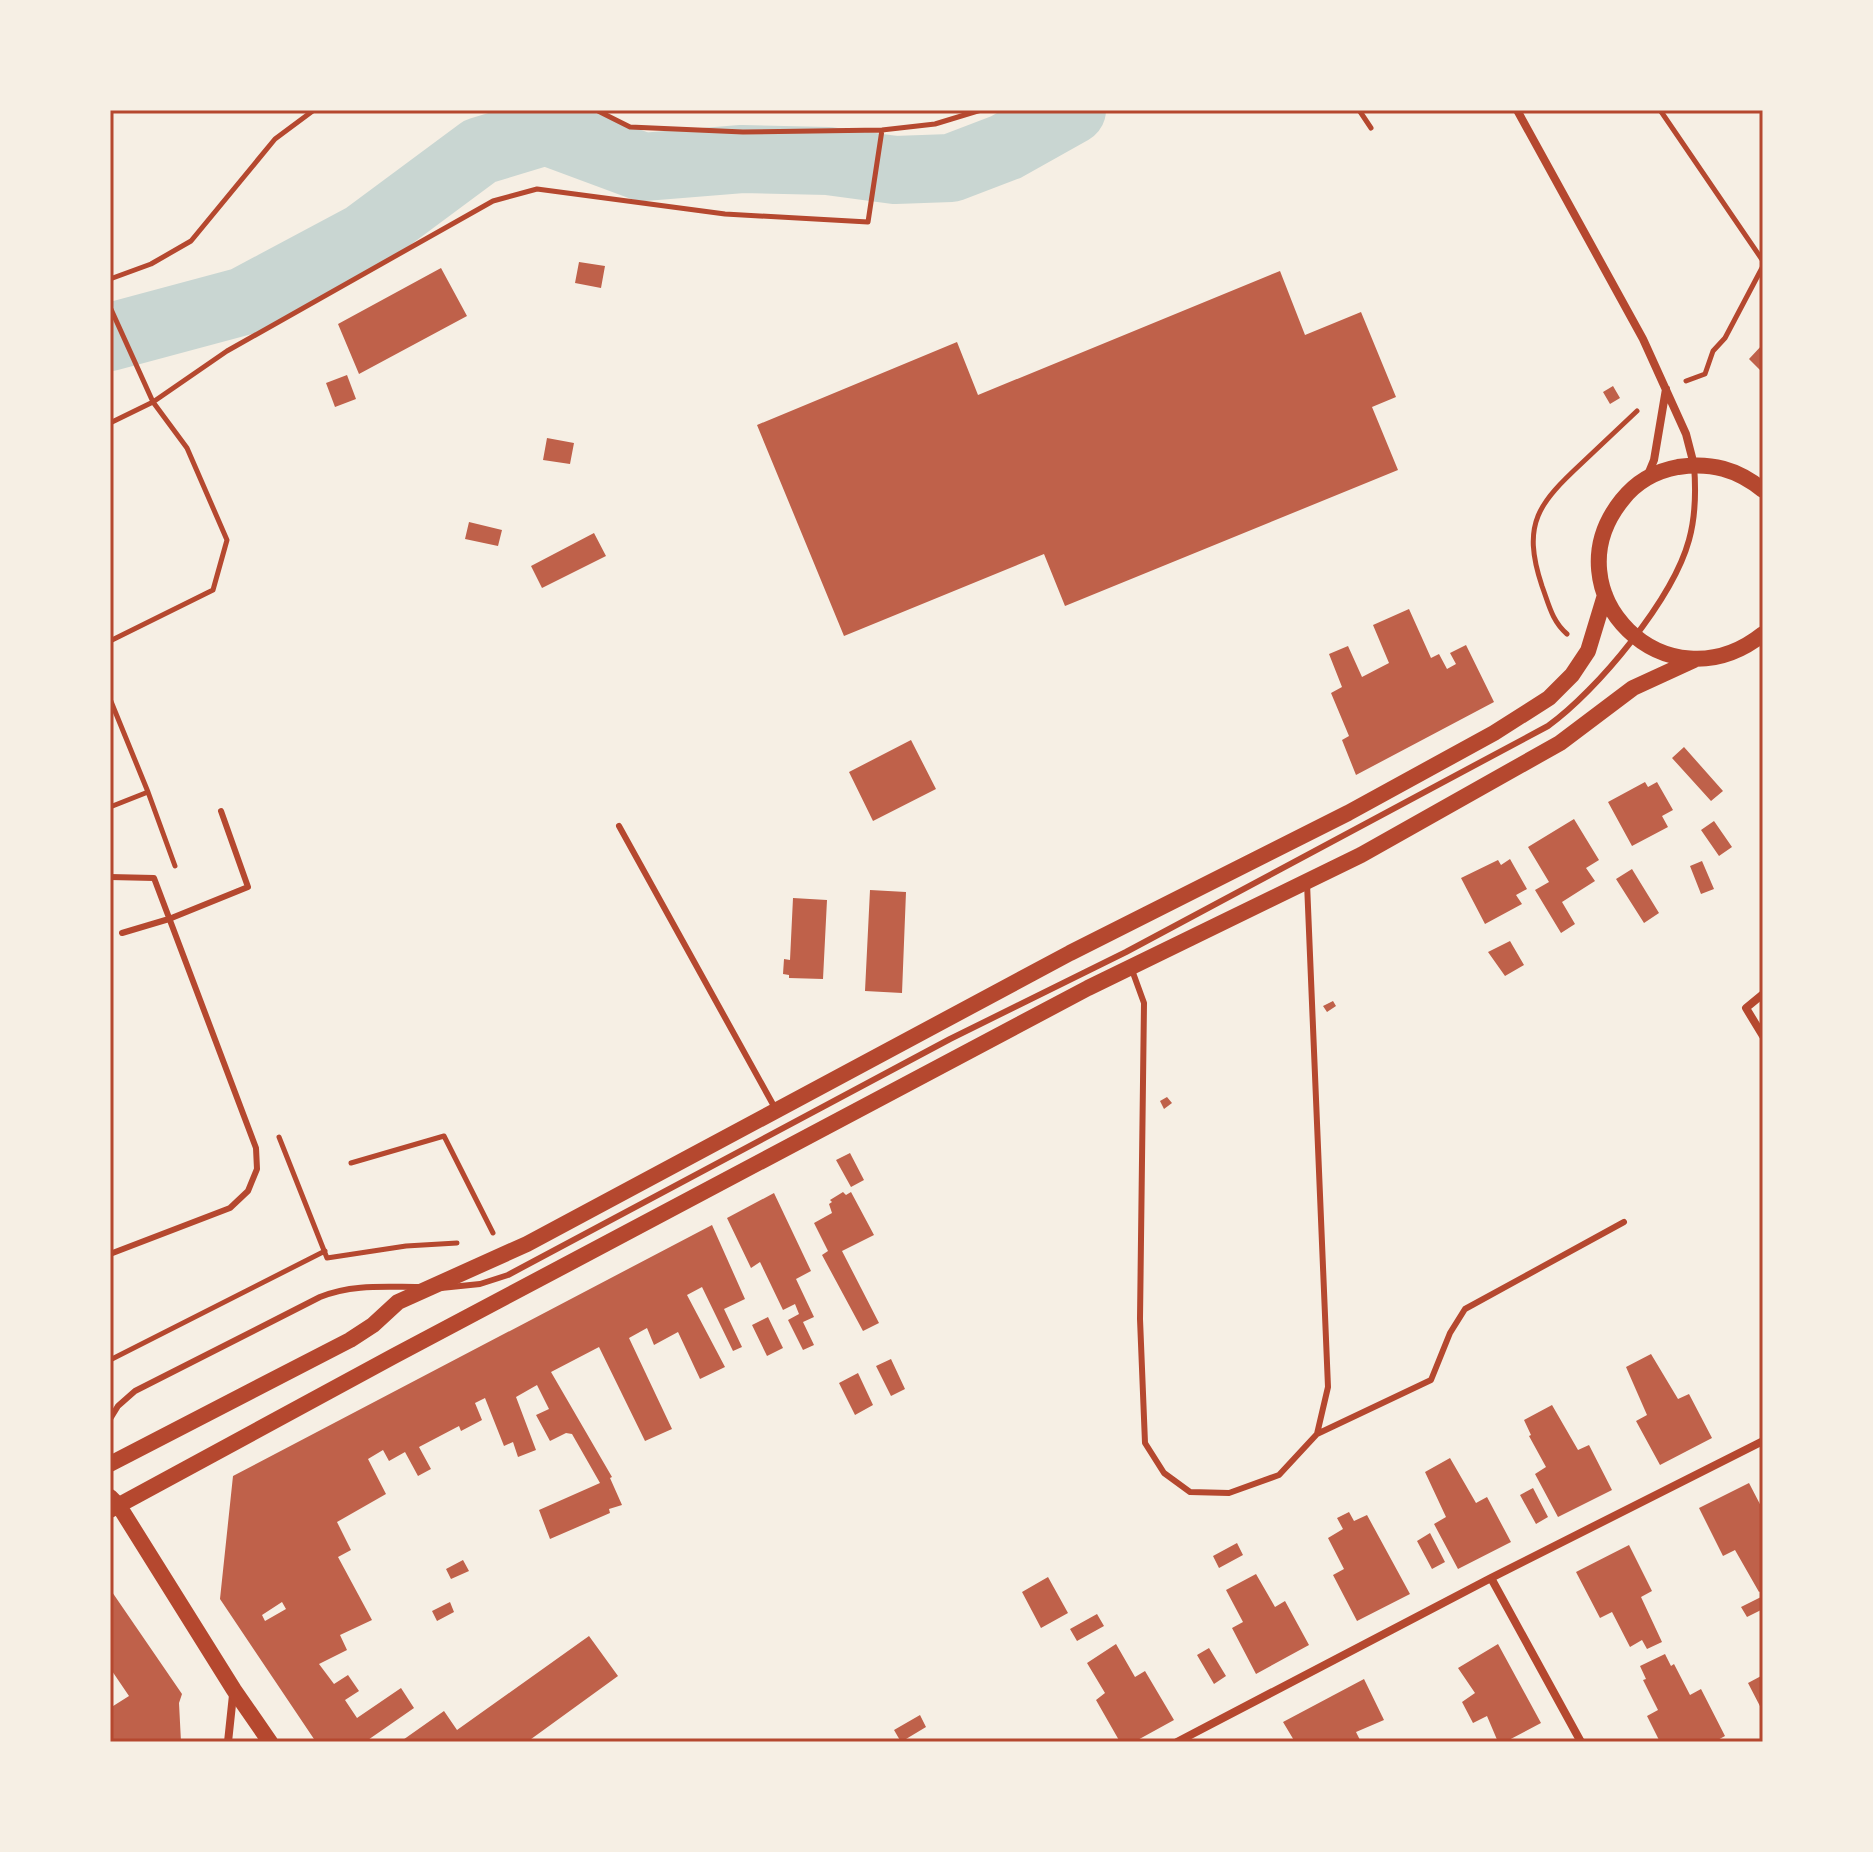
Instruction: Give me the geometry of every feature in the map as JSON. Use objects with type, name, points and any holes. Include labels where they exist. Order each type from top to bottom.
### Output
[{"type":"main road","points":[[1763,490],[1732,471],[1711,465],[1667,469],[1647,478],[1629,492],[1615,509],[1605,529],[1600,551],[1600,573],[1605,595],[1618,620],[1653,649],[1694,660],[1714,658],[1732,653],[1763,634]]},
{"type":"main road","points":[[110,1464],[350,1340],[373,1325],[398,1302],[527,1244],[1104,935],[1348,813],[1505,726],[1549,698],[1572,675],[1588,651],[1605,595]]},
{"type":"main road","points":[[270,1742],[113,1504],[1130,966],[1307,883],[1560,743],[1633,688],[1694,660]]},
{"type":"street","points":[[1517,110],[1643,339],[1686,434],[1694,465]]},
{"type":"street","points":[[1647,478],[1654,460],[1666,388]]},
{"type":"street","points":[[1763,994],[1746,1008],[1763,1036]]},
{"type":"street","points":[[1177,1742],[1491,1578],[1763,1441]]},
{"type":"street","points":[[1491,1578],[1580,1741]]},
{"type":"street","points":[[228,1742],[234,1690]]},
{"type":"lane","points":[[110,1419],[118,1406],[135,1391],[339,1289],[455,1288],[508,1275],[950,1039],[1126,952],[1548,726],[1569,712],[1590,691],[1635,637],[1672,581],[1689,540],[1695,507],[1694,465]]},
{"type":"lane","points":[[122,933],[169,919],[248,887],[221,811]]},
{"type":"lane","points":[[619,826],[777,1111]]},
{"type":"lane","points":[[110,877],[154,878],[256,1148],[257,1169],[248,1191],[230,1208],[110,1254]]},
{"type":"lane","points":[[1307,883],[1328,1387],[1317,1434]]},
{"type":"lane","points":[[1130,966],[1144,1003],[1140,1319],[1145,1443],[1164,1473],[1190,1492],[1229,1493],[1279,1475],[1317,1434],[1431,1380],[1450,1333],[1465,1309],[1624,1222]]},
{"type":"path","points":[[110,279],[151,264],[191,241],[275,139],[314,110]]},
{"type":"path","points":[[596,110],[630,127],[743,132],[882,130],[935,124],[981,110]]},
{"type":"path","points":[[1359,110],[1371,128]]},
{"type":"path","points":[[1660,110],[1763,263],[1725,338],[1713,351],[1705,374],[1666,388]]},
{"type":"path","points":[[110,423],[153,402],[227,351],[493,201],[537,189],[725,214],[868,222],[882,130]]},
{"type":"path","points":[[110,307],[153,402],[187,448],[227,540],[213,590],[110,641]]},
{"type":"path","points":[[110,699],[191,910]]},
{"type":"path","points":[[110,807],[148,792]]},
{"type":"path","points":[[274,1125],[327,1258],[468,1240]]},
{"type":"path","points":[[351,1163],[444,1136],[493,1234],[481,1237]]},
{"type":"path","points":[[110,1360],[325,1251]]},
{"type":"building","points":[[579,262],[605,266],[601,288],[575,283]]},
{"type":"building","points":[[441,268],[467,316],[359,374],[338,324]]},
{"type":"building","points":[[1280,271],[1305,335],[1361,312],[1396,397],[1372,407],[1398,470],[1065,606],[1044,554],[844,636],[757,425],[957,342],[978,395]]},
{"type":"building","points":[[1763,344],[1763,373],[1749,359]]},
{"type":"building","points":[[347,375],[356,399],[335,407],[326,383]]},
{"type":"building","points":[[1613,386],[1620,398],[1610,404],[1603,392]]},
{"type":"building","points":[[547,438],[574,443],[570,464],[543,460]]},
{"type":"building","points":[[469,522],[502,530],[498,546],[465,539]]},
{"type":"building","points":[[594,533],[606,556],[542,588],[531,566]]},
{"type":"building","points":[[1409,609],[1431,658],[1439,654],[1447,669],[1456,664],[1450,653],[1466,645],[1494,702],[1356,775],[1342,740],[1349,736],[1331,693],[1342,687],[1329,654],[1348,646],[1362,677],[1389,663],[1373,625]]},
{"type":"building","points":[[911,740],[936,789],[873,821],[849,772]]},
{"type":"building","points":[[1684,747],[1723,791],[1711,801],[1672,758]]},
{"type":"building","points":[[1645,782],[1648,787],[1657,782],[1673,810],[1662,816],[1668,827],[1632,846],[1608,802]]},
{"type":"building","points":[[1574,819],[1599,860],[1586,868],[1595,881],[1562,902],[1575,924],[1561,933],[1535,890],[1549,882],[1528,847]]},
{"type":"building","points":[[1714,821],[1732,847],[1719,856],[1701,830]]},
{"type":"building","points":[[1510,859],[1527,889],[1516,895],[1522,904],[1485,924],[1461,878],[1498,860],[1501,865]]},
{"type":"building","points":[[1702,861],[1714,889],[1701,894],[1690,866]]},
{"type":"building","points":[[1632,869],[1659,913],[1644,923],[1616,879]]},
{"type":"building","points":[[870,890],[906,892],[902,993],[865,991]]},
{"type":"building","points":[[793,898],[827,900],[823,979],[789,978],[789,975],[783,974],[784,959],[790,960]]},
{"type":"building","points":[[1510,941],[1524,965],[1505,976],[1488,952]]},
{"type":"building","points":[[1333,1001],[1336,1006],[1327,1012],[1323,1006]]},
{"type":"building","points":[[1167,1097],[1172,1103],[1164,1109],[1160,1101]]},
{"type":"building","points":[[850,1153],[864,1180],[851,1187],[836,1160]]},
{"type":"building","points":[[843,1192],[846,1195],[851,1192],[874,1235],[842,1251],[879,1323],[863,1331],[822,1255],[828,1251],[814,1223],[832,1213],[830,1200]]},
{"type":"building","points":[[774,1193],[811,1271],[796,1279],[814,1317],[803,1322],[814,1345],[803,1350],[788,1320],[799,1314],[795,1304],[783,1310],[760,1262],[751,1268],[727,1218]]},
{"type":"building","points":[[712,1225],[745,1299],[724,1309],[742,1347],[733,1351],[702,1287],[687,1295],[725,1367],[700,1379],[678,1332],[654,1345],[647,1328],[629,1338],[672,1429],[645,1441],[599,1347],[551,1372],[612,1477],[622,1505],[550,1539],[539,1510],[600,1483],[572,1434],[566,1433],[550,1441],[536,1415],[549,1409],[537,1385],[516,1397],[536,1450],[518,1457],[513,1442],[504,1446],[485,1398],[475,1403],[482,1420],[461,1431],[459,1426],[419,1447],[431,1469],[418,1476],[405,1452],[389,1461],[383,1450],[368,1459],[386,1494],[337,1522],[351,1550],[338,1557],[372,1620],[340,1635],[347,1650],[319,1664],[334,1684],[348,1675],[359,1691],[345,1700],[357,1718],[401,1688],[414,1708],[365,1742],[316,1742],[220,1599],[233,1476]],"holes":[[[282,1602],[286,1609],[265,1621],[262,1615]]]},
{"type":"building","points":[[768,1317],[783,1348],[767,1356],[752,1325]]},
{"type":"building","points":[[1651,1354],[1678,1399],[1689,1394],[1712,1438],[1660,1465],[1636,1421],[1647,1415],[1626,1367]]},
{"type":"building","points":[[891,1359],[905,1389],[891,1396],[876,1366]]},
{"type":"building","points":[[858,1373],[873,1405],[855,1415],[839,1383]]},
{"type":"building","points":[[1552,1405],[1578,1450],[1589,1445],[1612,1490],[1558,1517],[1535,1474],[1546,1467],[1524,1420]]},
{"type":"building","points":[[1450,1458],[1476,1503],[1487,1497],[1511,1542],[1458,1569],[1434,1524],[1446,1517],[1425,1472]]},
{"type":"building","points":[[1749,1483],[1763,1510],[1763,1590],[1759,1592],[1735,1550],[1723,1556],[1699,1508]]},
{"type":"building","points":[[1533,1488],[1548,1517],[1536,1524],[1520,1495]]},
{"type":"building","points":[[1349,1512],[1354,1521],[1367,1515],[1410,1594],[1357,1621],[1333,1575],[1344,1569],[1328,1538],[1343,1529],[1337,1518]]},
{"type":"building","points":[[1430,1533],[1445,1562],[1432,1569],[1417,1541]]},
{"type":"building","points":[[1237,1543],[1243,1555],[1219,1568],[1213,1556]]},
{"type":"building","points":[[1629,1545],[1652,1591],[1641,1597],[1662,1642],[1647,1649],[1642,1640],[1630,1647],[1612,1612],[1600,1618],[1576,1572]]},
{"type":"building","points":[[463,1560],[469,1571],[451,1579],[446,1569]]},
{"type":"building","points":[[1256,1574],[1275,1607],[1285,1601],[1309,1645],[1256,1674],[1232,1628],[1243,1622],[1226,1590]]},
{"type":"building","points":[[1048,1577],[1068,1613],[1041,1628],[1022,1592]]},
{"type":"building","points":[[110,1589],[182,1694],[179,1703],[181,1742],[110,1742],[110,1708],[129,1696],[110,1668]]},
{"type":"building","points":[[1763,1596],[1763,1609],[1747,1617],[1741,1607]]},
{"type":"building","points":[[450,1602],[454,1612],[437,1621],[432,1611]]},
{"type":"building","points":[[1097,1614],[1104,1626],[1077,1641],[1070,1629]]},
{"type":"building","points":[[589,1636],[618,1676],[527,1742],[400,1742],[444,1711],[457,1730]]},
{"type":"building","points":[[1116,1644],[1135,1677],[1145,1671],[1174,1720],[1134,1742],[1120,1742],[1096,1700],[1105,1693],[1087,1663]]},
{"type":"building","points":[[1498,1644],[1541,1723],[1505,1742],[1498,1742],[1487,1716],[1473,1723],[1462,1702],[1475,1693],[1458,1668]]},
{"type":"building","points":[[1209,1648],[1226,1676],[1214,1684],[1197,1655]]},
{"type":"building","points":[[1665,1654],[1671,1666],[1674,1664],[1690,1695],[1701,1689],[1725,1736],[1714,1742],[1660,1742],[1647,1716],[1658,1710],[1643,1680],[1646,1679],[1640,1666]]},
{"type":"building","points":[[1763,1675],[1763,1712],[1748,1683]]},
{"type":"building","points":[[1364,1679],[1384,1720],[1356,1732],[1361,1742],[1295,1742],[1283,1722]]},
{"type":"building","points":[[920,1715],[926,1727],[901,1742],[894,1730]]},
{"type":"waterway","points":[[110,337],[244,301],[364,237],[480,151],[546,131],[643,167],[742,159],[828,161],[895,170],[951,168],[1006,147],[1072,110]]}]
